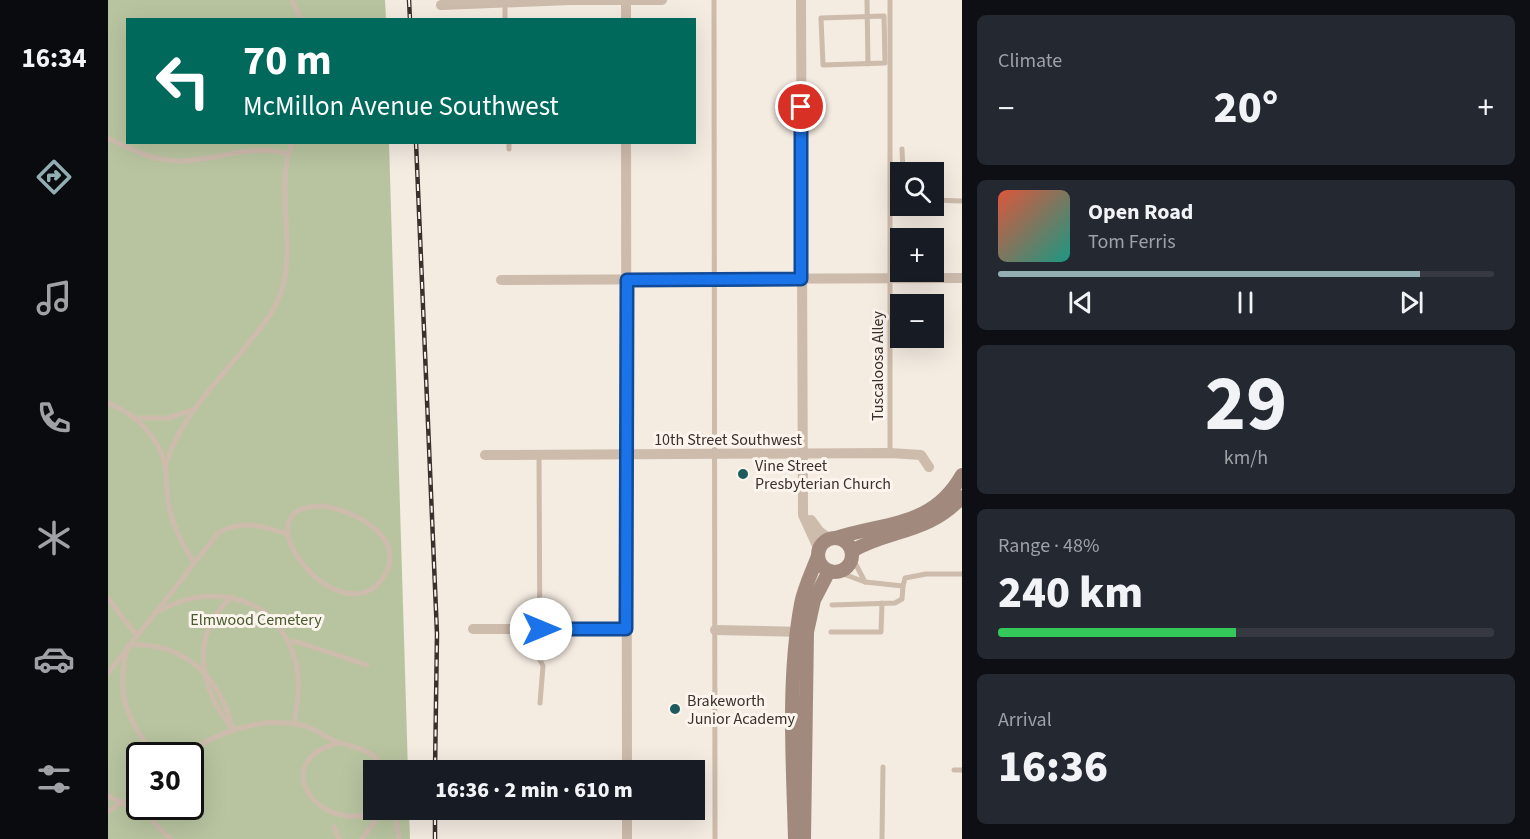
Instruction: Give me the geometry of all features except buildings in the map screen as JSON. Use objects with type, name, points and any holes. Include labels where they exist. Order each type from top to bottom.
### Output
[{"type":"street","points":[[441,5],[662,0]]},
{"type":"street","points":[[801,0],[803,515],[822,566],[833,571],[848,567],[852,554],[862,546],[923,526],[959,496],[962,475]]},
{"type":"street","points":[[626,1],[626,18]]},
{"type":"street","points":[[626,144],[627,760]]},
{"type":"street","points":[[501,280],[890,278]]},
{"type":"street","points":[[944,279],[962,279]]},
{"type":"street","name":"10th Street Southwest","points":[[485,455],[890,453],[921,455],[929,467]]},
{"type":"street","points":[[795,839],[792,740],[804,590],[818,553],[833,538],[908,522],[959,496]]},
{"type":"street","points":[[803,510],[819,531],[846,542],[852,554]]},
{"type":"street","points":[[804,839],[802,632],[814,600],[833,571]]},
{"type":"street","points":[[473,629],[626,629]]},
{"type":"street","points":[[715,630],[802,632]]},
{"type":"street","points":[[627,820],[627,839]]},
{"type":"lane","points":[[292,0],[301,18]]},
{"type":"lane","points":[[714,0],[715,839]]},
{"type":"lane","points":[[867,0],[868,64]]},
{"type":"lane","name":"Tuscaloosa Alley","points":[[890,0],[891,228]]},
{"type":"lane","points":[[505,2],[505,18]]},
{"type":"lane","points":[[884,16],[885,63],[868,64],[823,65],[821,18],[884,16]]},
{"type":"lane","points":[[108,138],[144,155],[179,161],[276,150],[288,154]]},
{"type":"lane","points":[[165,466],[177,435],[271,315],[282,290],[288,264],[285,184],[291,144]]},
{"type":"lane","points":[[902,149],[903,162]]},
{"type":"lane","points":[[944,200],[962,201]]},
{"type":"lane","name":"Tuscaloosa Alley","points":[[890,453],[891,282]]},
{"type":"lane","points":[[108,403],[135,418],[152,437],[165,466],[172,518],[194,563]]},
{"type":"lane","points":[[135,418],[168,418],[195,410]]},
{"type":"lane","points":[[539,455],[540,660],[543,666],[540,703]]},
{"type":"lane","points":[[324,506],[344,510],[368,523],[383,537],[389,556],[388,568],[381,581],[371,589],[358,593],[344,591],[321,581],[304,567],[291,549],[288,534],[293,518],[308,507],[324,506]]},
{"type":"lane","points":[[108,673],[152,614],[218,533],[240,524],[250,524],[288,534]]},
{"type":"lane","points":[[852,554],[865,582]]},
{"type":"lane","points":[[833,571],[865,582],[903,586]]},
{"type":"lane","points":[[832,604],[895,603],[902,599],[905,578],[926,574],[962,574]]},
{"type":"lane","points":[[152,614],[173,603],[213,594],[232,597],[264,613],[289,642],[298,673],[294,724]]},
{"type":"lane","points":[[232,597],[214,615],[203,654],[212,701],[233,730]]},
{"type":"lane","points":[[108,598],[136,635]]},
{"type":"lane","points":[[831,632],[881,632],[882,603]]},
{"type":"lane","points":[[289,642],[298,642],[367,665]]},
{"type":"lane","points":[[128,645],[161,647],[190,660],[206,675],[226,703],[233,730]]},
{"type":"lane","points":[[128,645],[122,676],[125,708],[131,723],[145,742]]},
{"type":"lane","points":[[190,660],[203,654]]},
{"type":"lane","points":[[204,742],[233,730],[270,724],[294,724],[370,752],[376,760]]},
{"type":"lane","points":[[308,805],[303,786],[308,765],[316,754],[342,743]]},
{"type":"lane","points":[[882,839],[883,767]]},
{"type":"lane","points":[[954,770],[962,770]]},
{"type":"lane","points":[[108,796],[126,805]]},
{"type":"lane","points":[[108,812],[126,800]]},
{"type":"lane","points":[[153,820],[171,839]]},
{"type":"lane","points":[[365,824],[370,820]]},
{"type":"lane","points":[[362,839],[374,820]]},
{"type":"lane","points":[[396,820],[399,839]]},
{"type":"lane","points":[[335,827],[339,839]]},
{"type":"green space","name":"Elmwood Cemetery","points":[[108,0],[385,0],[386,18],[126,18],[126,144],[389,144],[408,760],[363,760],[363,820],[409,820],[410,839],[108,839]]},
{"type":"railway","points":[[409,0],[410,18]]},
{"type":"railway","points":[[416,144],[437,634],[435,760]]},
{"type":"railway","points":[[435,820],[435,839]]},
{"type":"place","name":"Vine Street Presbyterian Church","points":[[743,474]]},
{"type":"place","name":"Brakeworth Junior Academy","points":[[675,709]]},
{"type":"route","points":[[541,629],[626,629],[627,280],[801,279],[801,107]]}]
